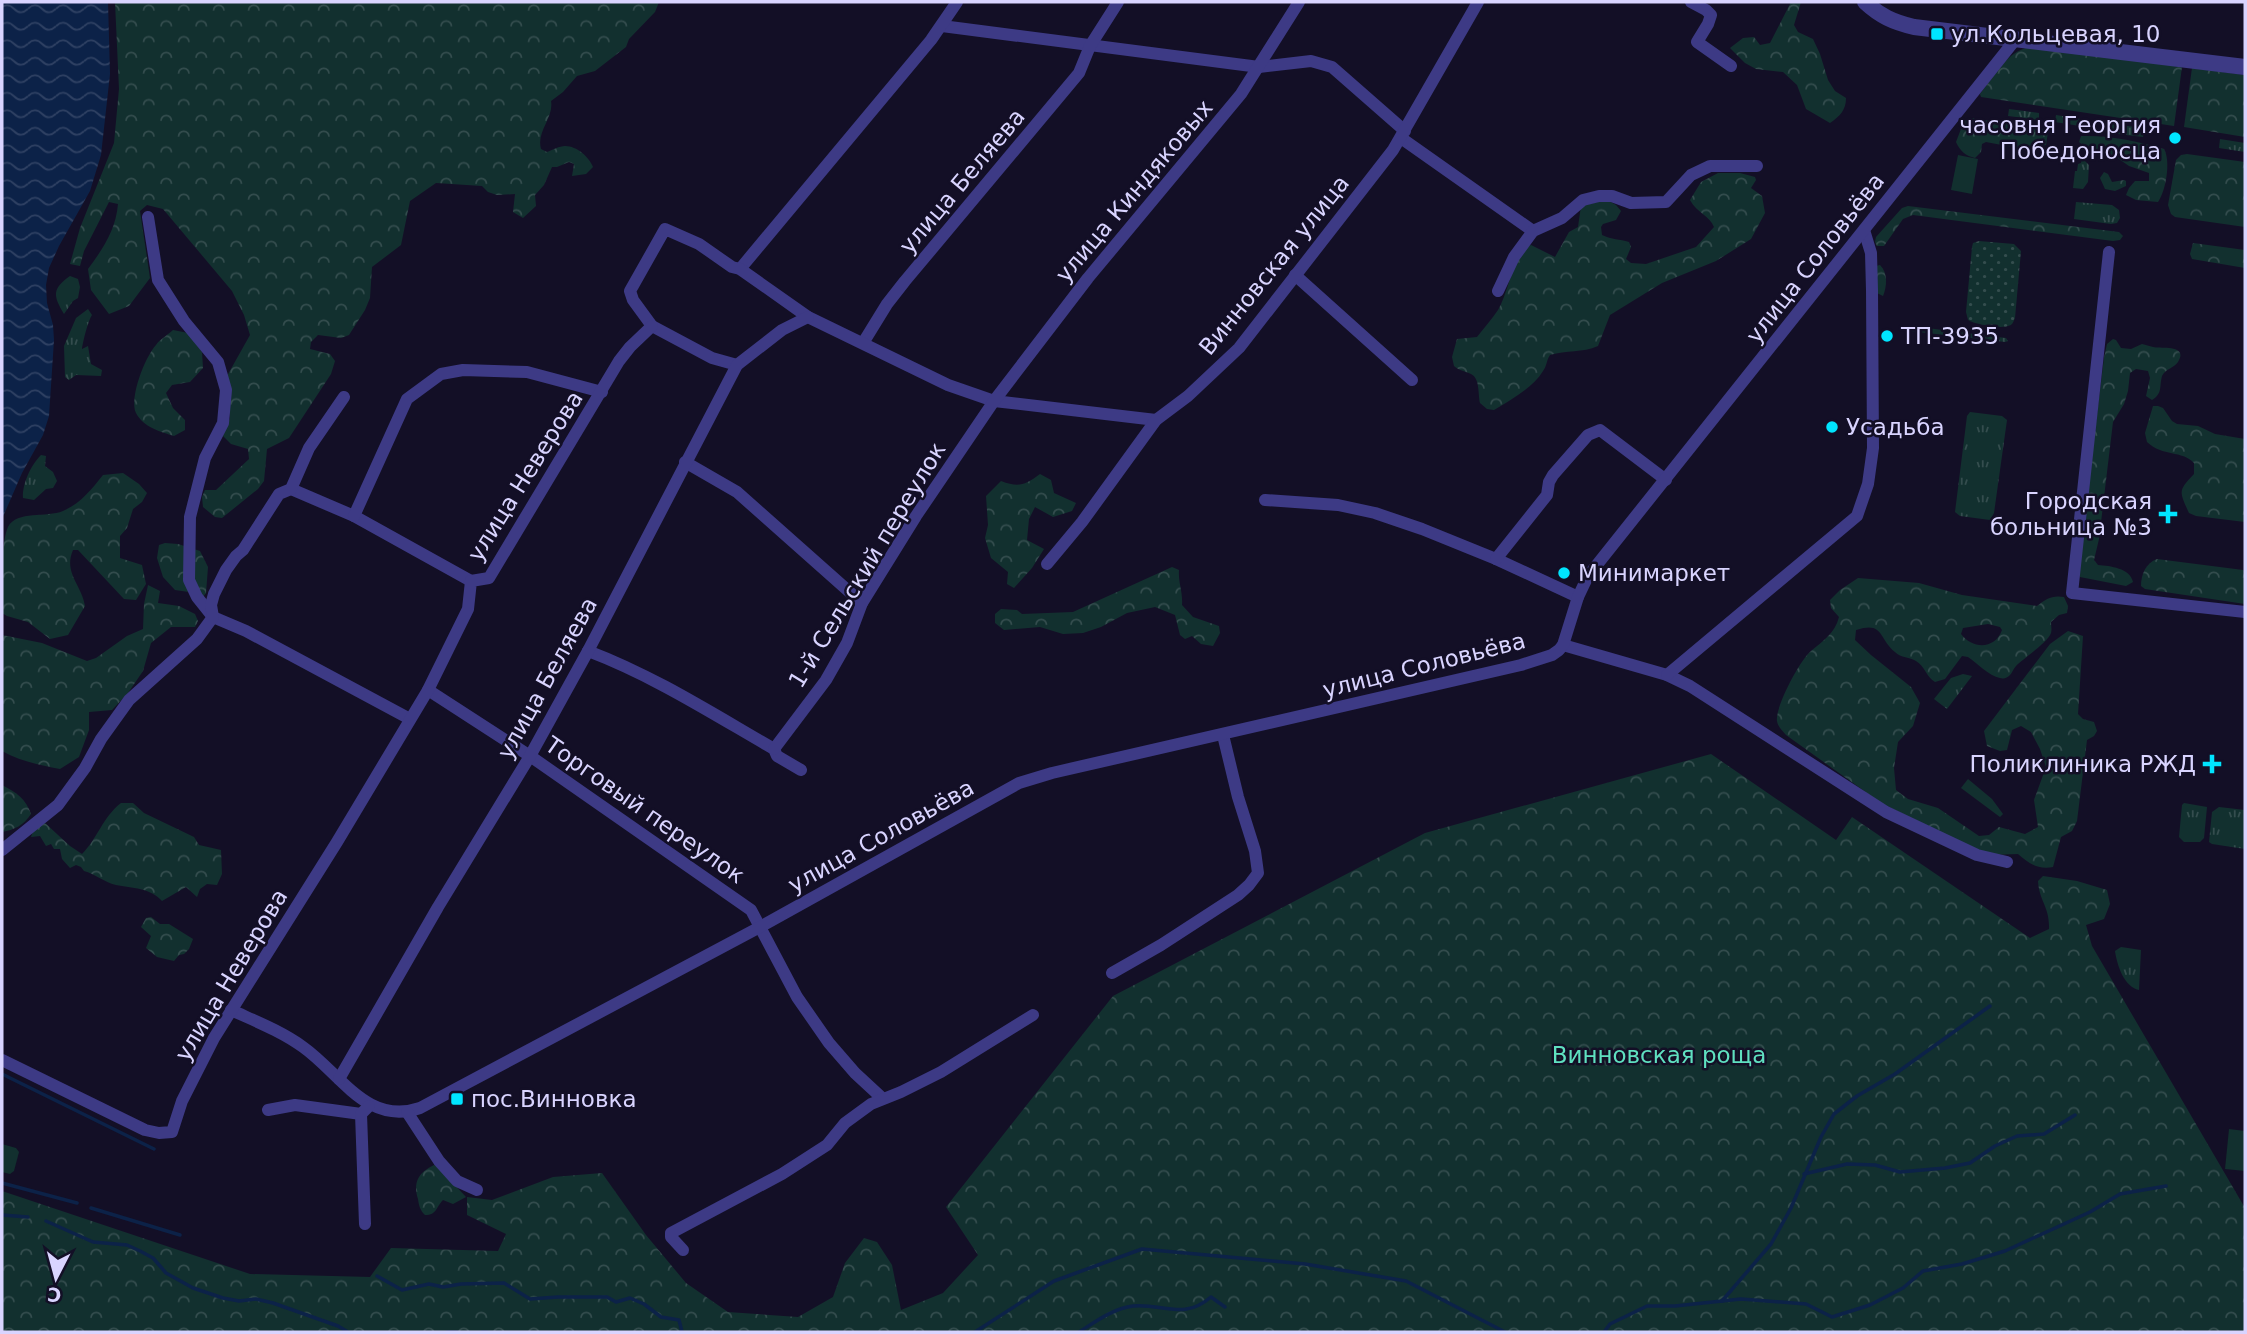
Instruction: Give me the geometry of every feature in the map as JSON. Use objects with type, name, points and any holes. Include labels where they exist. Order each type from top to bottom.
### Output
[{"type":"street","points":[[740,269],[942,26],[957,2]]},
{"type":"street","name":"улица Беляева","points":[[863,343],[899,288],[1079,73],[1090,46],[1118,2]]},
{"type":"street","name":"улица Киндяковых","points":[[994,401],[1088,278],[1241,94],[1299,2]]},
{"type":"street","name":"Винновская улица","points":[[1047,564],[1082,522],[1156,420],[1188,396],[1239,348],[1295,275],[1403,134],[1478,2]]},
{"type":"street","points":[[1691,2],[1711,15],[1697,42],[1731,65]]},
{"type":"street","points":[[1865,2],[1894,23],[1914,27],[2245,67]]},
{"type":"street","points":[[942,26],[1259,67],[1311,61],[1332,67],[1403,134],[1533,231]]},
{"type":"street","name":"улица Соловьёва","points":[[407,1112],[432,1102],[760,927],[1019,783],[1052,773],[1521,665],[1552,655],[1563,645],[1578,597],[1588,576],[2015,40]]},
{"type":"street","points":[[1498,291],[1514,257],[1533,231],[1562,218],[1583,200],[1612,196],[1631,203],[1666,202],[1691,175],[1710,166],[1757,166]]},
{"type":"street","points":[[148,217],[158,280],[184,321],[218,362],[226,390],[223,423],[205,458],[190,517],[190,580],[197,597],[213,617],[246,631],[410,719]]},
{"type":"street","points":[[737,365],[712,358],[652,326],[633,300],[630,291],[665,229],[699,244],[732,267],[740,269],[808,317],[948,385],[994,401],[1156,420]]},
{"type":"street","points":[[1667,675],[1857,516],[1868,484],[1873,448],[1871,253],[1864,230]]},
{"type":"street","points":[[2109,252],[2072,593],[2245,612]]},
{"type":"street","points":[[1295,275],[1412,380]]},
{"type":"street","name":"улица Беляева","points":[[339,1079],[438,907],[530,756],[588,651],[737,365],[782,330],[808,317]]},
{"type":"street","name":"улица Неверова","points":[[2,1060],[145,1130],[172,1132],[194,1074],[231,1010],[428,690],[468,609],[471,581],[489,578],[630,347],[652,326]]},
{"type":"street","points":[[354,516],[407,399],[441,374],[463,370],[527,372],[603,392]]},
{"type":"street","points":[[2,850],[58,805],[129,700],[197,639],[213,617],[211,605],[214,594],[226,570],[243,550],[279,494],[291,489],[309,448],[344,397]]},
{"type":"street","name":"1-й Сельский переулок","points":[[774,749],[826,680],[847,643],[862,603],[916,516],[994,401]]},
{"type":"street","points":[[1496,559],[1547,495],[1553,475],[1588,435],[1600,430],[1666,480]]},
{"type":"street","points":[[685,461],[737,492],[862,603]]},
{"type":"street","points":[[291,489],[354,516],[471,581]]},
{"type":"street","points":[[1265,500],[1338,505],[1375,513],[1496,559],[1578,597]]},
{"type":"street","points":[[1563,645],[1667,675],[1690,685],[1886,812],[1977,856],[2007,862]]},
{"type":"street","points":[[588,651],[649,678],[774,749],[777,756],[801,770]]},
{"type":"street","name":"Торговый переулок","points":[[428,690],[530,756],[751,910],[797,997],[829,1043],[882,1098]]},
{"type":"street","points":[[1112,973],[1238,895],[1258,873],[1255,851],[1223,735]]},
{"type":"street","points":[[231,1010],[303,1047],[339,1079],[365,1110],[365,1224]]},
{"type":"street","points":[[684,1250],[671,1237],[671,1233],[782,1174],[827,1145],[845,1123],[882,1098],[901,1092],[941,1072],[1034,1014]]},
{"type":"street","points":[[268,1110],[295,1105],[407,1112],[448,1171],[457,1181],[477,1191]]},
{"type":"green space","points":[[115,2],[659,2],[655,12],[629,39],[626,47],[595,71],[577,76],[551,101],[550,113],[541,136],[541,149],[547,152],[569,146],[578,150],[593,167],[586,174],[572,176],[574,164],[569,162],[552,167],[544,185],[535,195],[536,206],[523,218],[513,212],[515,194],[497,195],[482,186],[436,183],[410,201],[401,245],[372,267],[370,298],[349,335],[341,338],[318,335],[311,342],[310,349],[330,354],[335,361],[331,374],[289,438],[267,449],[264,481],[258,489],[222,518],[215,517],[203,507],[202,497],[205,490],[216,490],[249,459],[248,449],[231,444],[223,436],[230,418],[227,376],[250,335],[232,291],[163,209],[147,205],[140,211],[150,278],[129,306],[109,314],[91,290],[88,269],[108,238],[115,222],[118,204],[109,202],[84,251],[80,266],[70,264],[80,228],[114,143],[119,89]]},
{"type":"green space","points":[[1791,2],[1801,2],[1794,25],[1798,32],[1813,39],[1828,80],[1835,91],[1846,98],[1842,112],[1830,123],[1806,109],[1797,85],[1783,72],[1756,69],[1745,63],[1730,48],[1743,38],[1754,37],[1760,45],[1770,43]]},
{"type":"green space","points":[[2030,47],[2182,67],[2174,126],[1981,97],[1980,94],[2008,59]]},
{"type":"green space","points":[[2192,68],[2245,75],[2245,137],[2184,127]]},
{"type":"green space","points":[[2009,109],[2039,113],[2039,120],[2008,116]]},
{"type":"green space","points":[[2056,115],[2087,120],[2086,127],[2055,122]]},
{"type":"green space","points":[[1971,118],[2044,129],[2048,132],[2046,145],[2023,149],[1986,142],[1982,144],[1981,152],[1975,158],[1972,157],[1961,150],[1956,142],[1964,121]]},
{"type":"green space","points":[[2102,123],[2145,128],[2143,137],[2101,132]]},
{"type":"green space","points":[[2081,136],[2123,139],[2164,149],[2167,176],[2158,202],[2136,200],[2126,195],[2135,181],[2149,181],[2149,173],[2129,166],[2116,157],[2088,150],[2079,142]]},
{"type":"green space","points":[[2220,139],[2245,143],[2245,152],[2219,148]]},
{"type":"green space","points":[[2187,154],[2245,162],[2245,227],[2175,217],[2171,214],[2168,205],[2176,160]]},
{"type":"green space","points":[[1958,155],[1978,159],[1972,194],[1951,190]]},
{"type":"green space","points":[[2082,158],[2089,165],[2088,182],[2083,189],[2073,188],[2075,171]]},
{"type":"green space","points":[[2104,172],[2112,182],[2126,181],[2126,186],[2115,191],[2105,189],[2100,178]]},
{"type":"green space","points":[[1718,173],[1740,173],[1755,177],[1751,188],[1762,196],[1765,213],[1751,239],[1716,261],[1662,283],[1610,315],[1598,346],[1550,355],[1544,369],[1533,383],[1494,410],[1487,409],[1480,403],[1474,376],[1454,366],[1452,357],[1457,339],[1477,337],[1493,317],[1525,249],[1531,245],[1555,257],[1569,232],[1578,227],[1581,206],[1607,200],[1621,211],[1616,220],[1603,224],[1602,235],[1629,242],[1631,247],[1626,259],[1631,263],[1646,264],[1696,247],[1714,227],[1690,200],[1701,182]]},
{"type":"green space","points":[[2076,202],[2112,205],[2119,210],[2120,218],[2117,223],[2111,224],[2074,219]]},
{"type":"green space","points":[[1908,206],[2119,232],[2123,236],[2120,240],[2113,241],[1913,215],[1903,219],[1884,246],[1877,246],[1876,237],[1902,208]]},
{"type":"green space","points":[[1979,241],[2014,244],[2021,251],[2015,318],[2010,326],[1993,326],[1968,320],[1966,312],[1972,247],[1973,243]]},
{"type":"green space","points":[[2193,243],[2245,250],[2245,268],[2192,259],[2190,254]]},
{"type":"green space","points":[[1880,265],[1886,280],[1883,296],[1877,293],[1876,266]]},
{"type":"green space","points":[[70,276],[78,279],[80,287],[78,298],[64,314],[56,293]]},
{"type":"green space","points":[[88,309],[92,315],[82,349],[88,346],[91,364],[102,370],[101,376],[76,375],[69,380],[65,377],[64,346],[76,318]]},
{"type":"green space","points":[[1911,326],[2006,338],[2008,341],[1910,331],[1908,328]]},
{"type":"green space","points":[[173,330],[188,333],[202,352],[203,368],[190,382],[172,385],[166,393],[173,408],[185,420],[185,430],[174,436],[143,422],[134,406],[136,388],[147,359],[158,343]]},
{"type":"green space","points":[[2113,339],[2121,348],[2131,349],[2142,344],[2172,348],[2180,352],[2178,362],[2163,374],[2159,392],[2152,400],[2146,396],[2150,378],[2148,371],[2136,369],[2130,373],[2124,404],[2113,422],[2094,560],[2098,565],[2119,569],[2128,574],[2133,582],[2126,586],[2080,577],[2078,569],[2104,358],[2107,344]]},
{"type":"green space","points":[[2153,406],[2163,408],[2177,424],[2198,426],[2215,434],[2245,439],[2245,522],[2189,513],[2182,492],[2194,474],[2194,463],[2184,456],[2159,450],[2147,442],[2145,433]]},
{"type":"green space","points":[[1970,412],[2002,416],[2007,420],[1994,513],[1990,520],[1960,516],[1955,512],[1967,416]]},
{"type":"green space","points":[[41,455],[46,456],[45,466],[53,472],[57,481],[53,488],[46,489],[34,500],[23,498],[28,475]]},
{"type":"green space","points":[[123,473],[147,493],[142,502],[133,509],[127,528],[120,536],[120,558],[142,565],[146,584],[136,600],[124,599],[78,550],[73,550],[70,566],[85,606],[68,635],[50,639],[28,622],[2,613],[5,535],[12,522],[25,516],[63,511],[90,491],[103,475]]},
{"type":"green space","points":[[1040,474],[1051,480],[1054,493],[1076,503],[1072,511],[1053,517],[1035,507],[1029,519],[1027,540],[1044,549],[1014,588],[1007,584],[1008,572],[991,558],[985,538],[988,525],[986,496],[1001,481],[1022,484]]},
{"type":"green space","points":[[165,543],[200,551],[208,567],[206,593],[203,597],[175,590],[163,577],[157,558],[159,545]]},
{"type":"green space","points":[[2157,559],[2243,570],[2245,604],[2145,589],[2141,586],[2143,573],[2150,563]]},
{"type":"green space","points":[[1172,567],[1179,570],[1182,605],[1193,617],[1219,626],[1220,633],[1213,646],[1201,644],[1192,636],[1185,639],[1180,635],[1175,615],[1155,607],[1127,613],[1083,633],[1063,634],[1040,627],[1004,630],[995,623],[995,614],[1001,609],[1017,610],[1022,614],[1073,612]]},
{"type":"green space","points":[[1858,578],[1919,583],[1962,595],[2037,606],[2049,598],[2064,597],[2068,606],[2067,613],[2059,615],[2051,622],[2049,637],[2016,666],[2007,678],[1992,675],[1968,657],[1962,656],[1945,679],[1935,682],[1919,663],[1895,652],[1876,629],[1856,630],[1855,640],[1911,687],[1920,703],[1913,726],[1898,742],[1894,768],[1896,790],[1908,799],[1938,808],[1979,836],[1989,835],[1999,827],[2025,834],[2038,827],[2034,800],[2046,767],[2031,732],[2021,726],[2012,730],[2007,750],[2000,751],[1987,746],[1984,731],[2050,644],[2068,631],[2083,636],[2078,714],[2083,719],[2094,722],[2097,731],[2087,740],[2077,821],[2072,831],[2061,837],[2053,867],[2034,865],[2018,854],[1987,855],[1881,803],[1780,728],[1777,714],[1789,684],[1806,656],[1835,628],[1839,617],[1831,608],[1830,600]],"holes":[[[1988,624],[2002,630],[1999,637],[1989,644],[1971,643],[1961,634],[1963,628]]]},
{"type":"green space","points":[[148,585],[160,591],[158,603],[179,606],[195,614],[198,621],[195,627],[171,627],[151,643],[143,671],[128,693],[112,710],[89,712],[89,730],[79,757],[60,769],[23,760],[2,751],[2,635],[42,643],[87,661],[96,658],[127,636],[143,629]]},
{"type":"green space","points":[[1963,674],[1972,676],[1947,709],[1934,699],[1951,678]]},
{"type":"green space","name":"Винновская роща","points":[[1711,754],[1836,840],[1852,817],[2030,938],[2049,929],[2048,915],[2038,881],[2043,876],[2077,881],[2107,890],[2110,904],[2104,919],[2086,925],[2092,946],[2245,1208],[2245,1332],[2,1332],[2,1191],[250,1274],[370,1277],[391,1248],[498,1251],[506,1234],[467,1215],[467,1197],[492,1200],[553,1177],[602,1173],[646,1235],[686,1283],[728,1312],[798,1317],[833,1297],[845,1263],[864,1238],[877,1242],[892,1265],[901,1310],[943,1293],[978,1255],[946,1207],[1113,996],[1425,833]]},
{"type":"green space","points":[[1968,779],[1992,799],[2003,814],[2000,817],[1961,788]]},
{"type":"green space","points":[[2,785],[20,796],[31,814],[18,826],[2,832]]},
{"type":"green space","points":[[121,803],[133,803],[144,813],[194,837],[199,845],[221,850],[222,874],[217,885],[207,884],[200,889],[197,897],[186,887],[162,901],[147,891],[107,882],[76,865],[70,868],[62,859],[60,849],[54,849],[51,844],[46,846],[40,836],[31,837],[33,831],[45,823],[82,854],[109,815]]},
{"type":"green space","points":[[2184,803],[2207,807],[2204,838],[2200,842],[2184,842],[2179,837]]},
{"type":"green space","points":[[2219,807],[2245,810],[2245,849],[2209,842],[2212,812]]},
{"type":"green space","points":[[151,917],[160,924],[169,924],[193,939],[189,949],[174,961],[157,957],[146,948],[151,936],[141,927],[146,918]]},
{"type":"green space","points":[[2121,947],[2141,950],[2139,990],[2129,985],[2120,969],[2115,951]]},
{"type":"green space","points":[[2229,1129],[2245,1131],[2245,1171],[2225,1169]]},
{"type":"green space","points":[[2,1144],[16,1148],[19,1152],[14,1171],[10,1174],[2,1172]]},
{"type":"green space","points":[[434,1165],[466,1197],[453,1204],[443,1200],[434,1212],[425,1215],[419,1206],[417,1183],[424,1171]]},
{"type":"water","points":[[2,2],[108,2],[110,74],[101,155],[90,191],[49,268],[47,303],[54,340],[49,416],[43,435],[22,473],[2,519]]},
{"type":"waterway","points":[[1722,1301],[1771,1244],[1791,1208],[1821,1137],[1834,1114],[1990,1006]]},
{"type":"waterway","points":[[2,1074],[154,1149]]},
{"type":"waterway","points":[[1804,1174],[1847,1164],[1875,1165],[1900,1172],[1970,1163],[1995,1146],[2017,1136],[2044,1134],[2075,1115]]},
{"type":"waterway","points":[[2,1183],[77,1203]]},
{"type":"waterway","points":[[1604,1332],[1610,1324],[1647,1306],[1741,1299],[1806,1304],[1832,1317],[1870,1305],[1903,1288],[1923,1271],[1962,1264],[2005,1251],[2090,1212],[2120,1194],[2166,1186]]},
{"type":"waterway","points":[[91,1208],[180,1235]]},
{"type":"waterway","points":[[2,1215],[28,1217]]},
{"type":"waterway","points":[[46,1221],[93,1242],[127,1245],[153,1258],[166,1273],[193,1288],[223,1298],[239,1301],[256,1299],[273,1303],[348,1332]]},
{"type":"waterway","points":[[975,1332],[1054,1281],[1142,1249],[1305,1264],[1406,1281],[1505,1332]]},
{"type":"waterway","points":[[377,1276],[402,1290],[429,1284],[443,1287],[504,1283],[530,1299],[607,1297],[616,1302],[630,1298],[644,1304],[661,1317],[679,1320],[682,1332]]},
{"type":"waterway","points":[[1079,1332],[1112,1312],[1126,1307],[1182,1310],[1201,1304],[1211,1297],[1225,1307]]},
{"type":"waterway","points":[[447,1332],[457,1332]]},
{"type":"waterway","points":[[482,1332],[487,1332]]},
{"type":"place","name":"ул.Кольцевая, 10","points":[[1937,34]]},
{"type":"place","name":"часовня Георгия Победоносца","points":[[2175,138]]},
{"type":"place","name":"ТП-3935","points":[[1887,336]]},
{"type":"place","name":"Усадьба","points":[[1832,427]]},
{"type":"place","name":"Городская больница №3","points":[[2168,514]]},
{"type":"place","name":"Минимаркет","points":[[1564,573]]},
{"type":"place","name":"Поликлиника РЖД","points":[[2212,764]]},
{"type":"place","name":"пос.Винновка","points":[[457,1099]]}]
